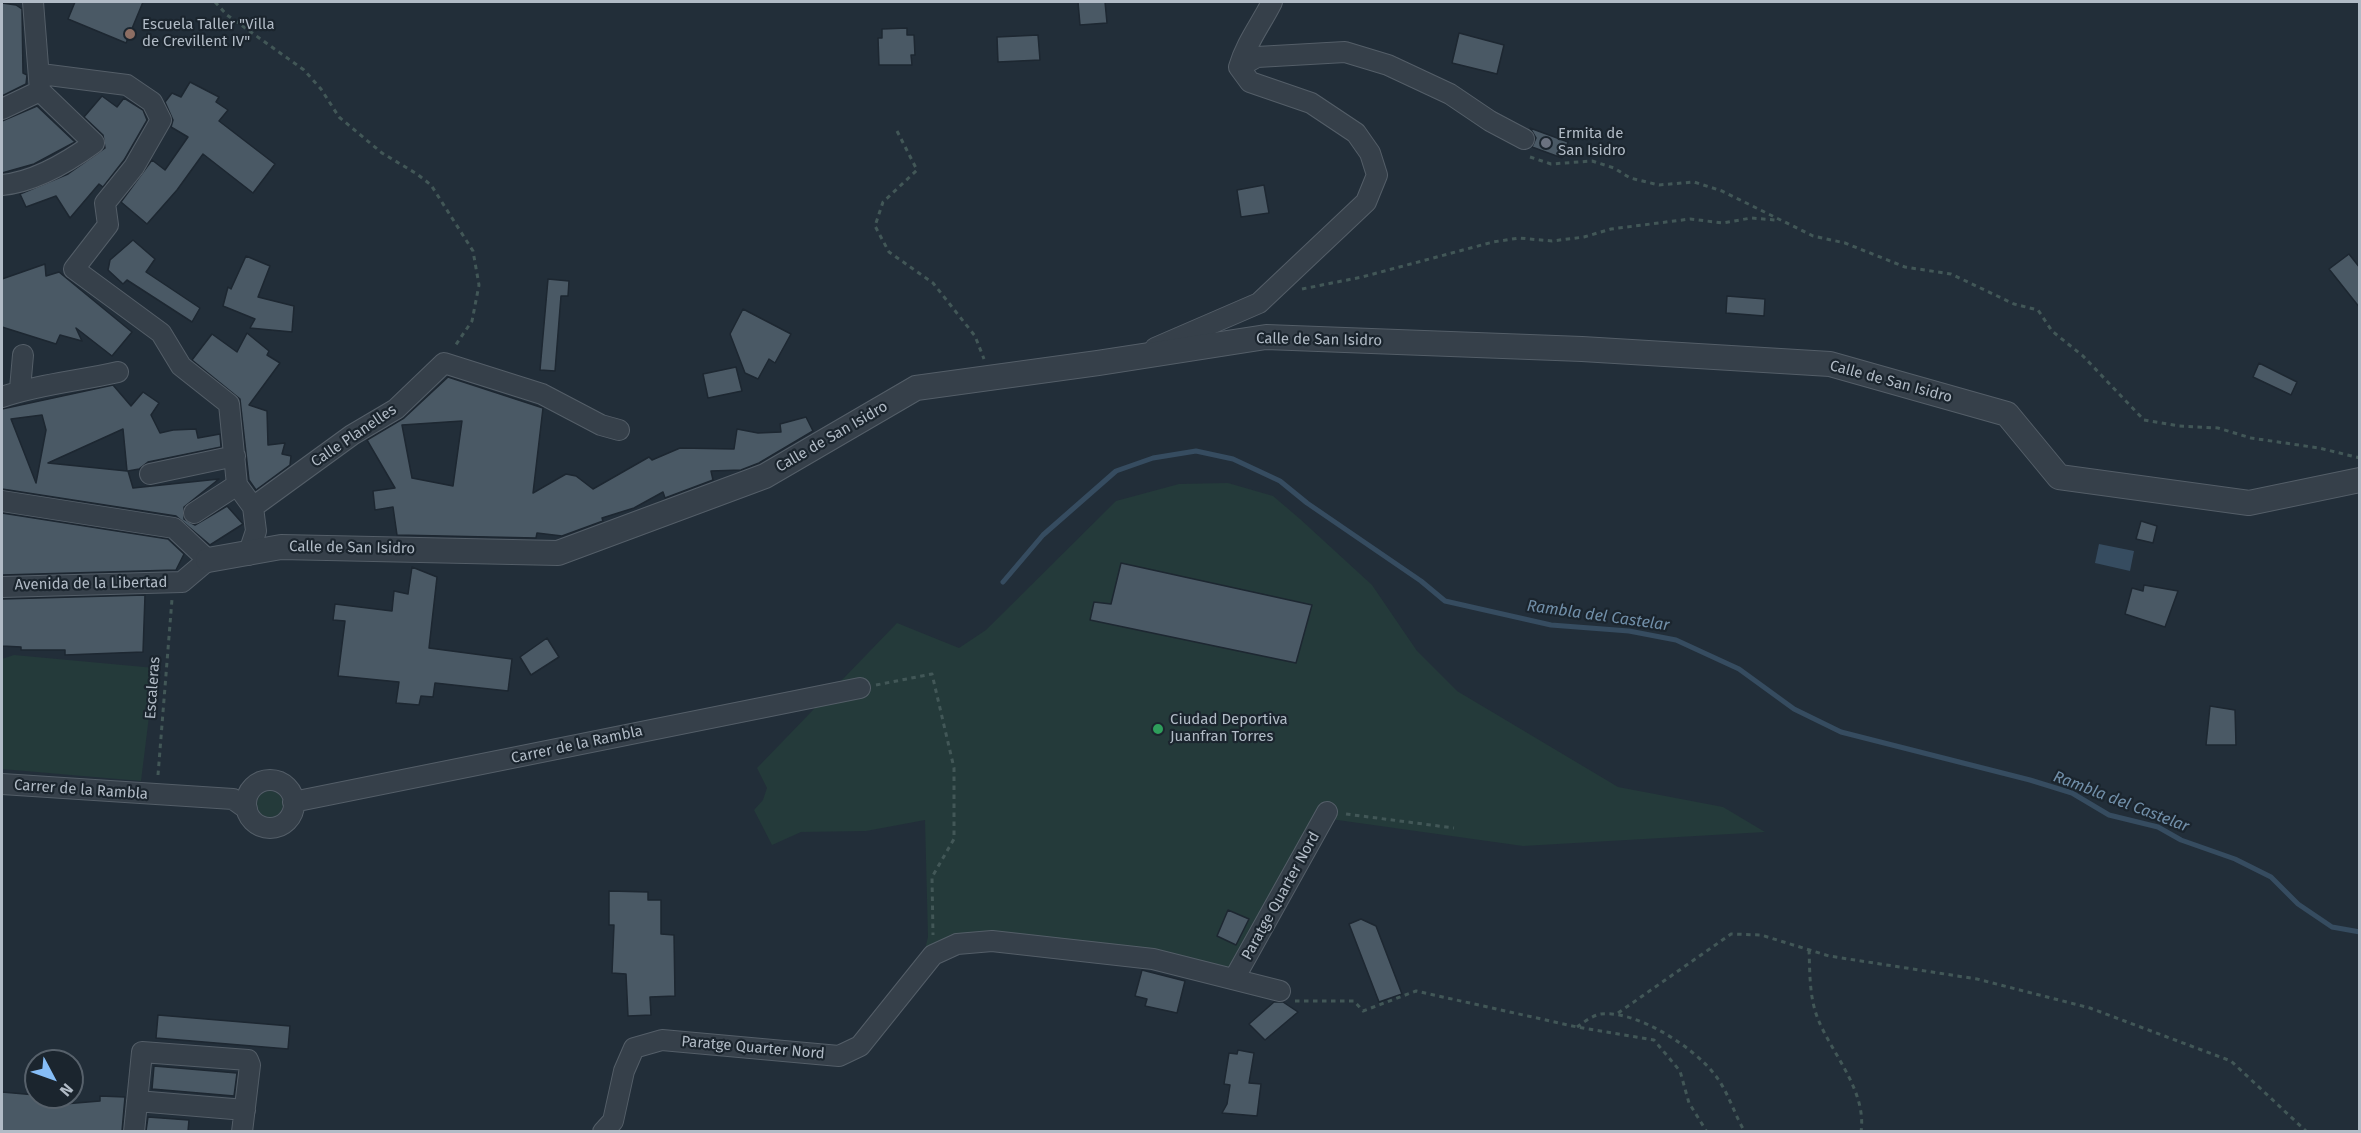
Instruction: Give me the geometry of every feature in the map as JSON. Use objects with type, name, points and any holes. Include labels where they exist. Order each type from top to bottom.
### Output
[{"type":"street","points":[[2,185],[27,179],[75,157],[94,143],[40,83],[33,2]]},
{"type":"street","points":[[1239,67],[1245,46],[1262,23],[1272,2]]},
{"type":"street","points":[[1239,67],[1257,57],[1345,52],[1388,65],[1449,94],[1490,122],[1524,139]]},
{"type":"street","points":[[1133,358],[1260,303],[1366,202],[1377,176],[1370,153],[1356,133],[1311,103],[1250,82],[1239,67]]},
{"type":"street","points":[[2,109],[40,83],[127,85],[152,102],[161,120],[134,168],[105,203],[108,225],[74,270],[161,333],[181,366],[230,404],[237,485],[253,507],[256,531],[248,555]]},
{"type":"street","name":"Calle de San Isidro","points":[[208,560],[248,555],[281,547],[558,553],[765,476],[916,388],[1266,337],[1582,349],[1830,364],[2007,414],[2060,477],[2248,503],[2360,480]]},
{"type":"street","points":[[20,389],[23,355]]},
{"type":"street","points":[[444,363],[542,394],[601,425],[619,430]]},
{"type":"street","name":"Calle Planelles","points":[[253,507],[352,435],[396,409],[444,363]]},
{"type":"street","points":[[2,397],[20,389],[68,383],[118,372]]},
{"type":"street","points":[[150,474],[235,456]]},
{"type":"street","points":[[194,513],[237,485]]},
{"type":"street","points":[[2,501],[174,528],[208,560]]},
{"type":"street","name":"Avenida de la Libertad","points":[[2,587],[182,582],[208,560]]},
{"type":"street","name":"Carrer de la Rambla","points":[[293,802],[860,688]]},
{"type":"street","points":[[265,780],[273,780],[287,787],[293,802],[293,810],[285,822],[270,827],[256,823],[240,804],[251,789],[265,780]]},
{"type":"street","name":"Carrer de la Rambla","points":[[2,784],[240,804]]},
{"type":"street","name":"Paratge Quarter Nord","points":[[1234,980],[1327,812]]},
{"type":"street","name":"Paratge Quarter Nord","points":[[603,1131],[613,1121],[624,1071],[634,1048],[662,1040],[839,1056],[860,1046],[933,955],[957,944],[992,941],[1153,959],[1280,991]]},
{"type":"street","points":[[134,1131],[142,1052],[245,1059],[250,1065],[242,1131]]},
{"type":"street","points":[[137,1101],[245,1110]]},
{"type":"path","points":[[214,2],[227,15],[304,70],[321,88],[339,117],[373,146],[431,185],[473,251],[479,285],[472,321],[444,363]]},
{"type":"path","points":[[897,131],[917,170],[884,202],[875,226],[889,252],[933,283],[975,336],[990,378]]},
{"type":"path","points":[[1524,139],[1521,154],[1551,164],[1592,162],[1614,168],[1630,178],[1659,185],[1694,182],[1722,191],[1813,236],[1845,243],[1895,264],[1923,272],[1951,274],[2014,304],[2038,310],[2052,331],[2083,356],[2144,420],[2179,426],[2218,428],[2250,438],[2319,448],[2360,458]]},
{"type":"path","points":[[1296,291],[1362,277],[1493,242],[1520,238],[1552,241],[1584,237],[1611,229],[1690,219],[1723,223],[1750,218],[1777,220]]},
{"type":"path","name":"Escaleras","points":[[157,796],[173,582]]},
{"type":"path","points":[[860,688],[932,674],[954,768],[954,839],[932,877],[933,955]]},
{"type":"path","points":[[1327,812],[1454,828]]},
{"type":"path","points":[[1618,1013],[1731,934],[1761,935],[1829,956],[1977,979],[2090,1008],[2231,1061],[2307,1131]]},
{"type":"path","points":[[1809,950],[1812,998],[1818,1020],[1850,1081],[1862,1121],[1860,1131]]},
{"type":"path","points":[[1280,991],[1297,1003],[1354,1000],[1363,1011],[1416,991],[1577,1027],[1654,1040],[1680,1071],[1689,1103],[1707,1131]]},
{"type":"path","points":[[1577,1027],[1598,1014],[1618,1013],[1659,1030],[1696,1055],[1716,1075],[1745,1131]]},
{"type":"green space","name":"Ciudad Deportiva Juanfran Torres","points":[[1228,483],[1273,496],[1300,519],[1372,585],[1417,651],[1457,691],[1618,787],[1723,807],[1765,832],[1523,846],[1316,817],[1246,957],[1226,971],[1177,959],[1169,952],[1162,956],[971,938],[922,961],[928,937],[925,820],[866,831],[801,832],[772,845],[754,810],[763,800],[767,788],[757,768],[897,623],[959,648],[986,630],[1116,501],[1179,484]]},
{"type":"green space","points":[[14,655],[155,668],[141,781],[2,769],[2,659]]},
{"type":"green space","points":[[270,791],[280,794],[283,804],[280,814],[270,817],[260,814],[257,804],[260,794]]},
{"type":"water","points":[[2099,544],[2134,551],[2130,571],[2095,563]]},
{"type":"building","points":[[75,2],[143,2],[126,43],[68,19]]},
{"type":"building","points":[[1078,2],[1105,2],[1107,23],[1080,25]]},
{"type":"building","points":[[2,3],[16,5],[22,9],[23,73],[27,75],[26,84],[2,96]]},
{"type":"building","points":[[907,28],[907,35],[914,35],[915,55],[911,55],[912,65],[879,65],[878,38],[882,38],[882,29]]},
{"type":"building","points":[[1459,33],[1504,45],[1497,74],[1452,63]]},
{"type":"building","points":[[1038,35],[1040,60],[998,62],[997,37]]},
{"type":"building","points":[[190,82],[219,97],[216,102],[228,110],[219,121],[275,164],[253,193],[203,154],[177,190],[147,224],[121,202],[152,160],[165,170],[188,137],[171,127],[173,120],[165,102],[172,93],[181,97]]},
{"type":"building","points":[[102,96],[117,107],[124,98],[143,110],[147,120],[124,160],[103,187],[99,184],[70,218],[56,196],[26,207],[20,194],[68,174],[105,148],[103,135],[84,117]]},
{"type":"building","points":[[37,106],[75,142],[34,164],[2,173],[2,121]]},
{"type":"building","name":"Ermita de San Isidro","points":[[1530,128],[1568,142],[1562,158],[1532,147],[1536,138]]},
{"type":"building","points":[[1264,185],[1269,213],[1241,217],[1237,190]]},
{"type":"building","points":[[133,240],[155,259],[146,272],[200,308],[192,322],[127,280],[123,284],[108,270],[110,260]]},
{"type":"building","points":[[2349,254],[2360,268],[2360,308],[2329,269]]},
{"type":"building","points":[[246,256],[270,266],[258,297],[294,306],[292,332],[250,328],[255,319],[223,306],[228,287],[231,289]]},
{"type":"building","points":[[45,264],[46,276],[59,272],[132,332],[112,356],[76,328],[82,341],[60,335],[56,344],[2,327],[2,279]]},
{"type":"building","points":[[548,279],[569,281],[568,296],[561,296],[555,371],[540,370]]},
{"type":"building","points":[[1727,296],[1765,299],[1764,316],[1726,313]]},
{"type":"building","points":[[743,309],[791,334],[775,363],[769,359],[758,379],[745,373],[730,334]]},
{"type":"building","points":[[247,333],[269,351],[267,355],[280,363],[249,405],[267,411],[268,445],[285,443],[282,454],[291,456],[290,465],[256,490],[249,480],[240,399],[192,360],[212,334],[237,352]]},
{"type":"building","points":[[2259,363],[2297,382],[2291,395],[2253,377]]},
{"type":"building","points":[[736,367],[742,391],[708,398],[703,374]]},
{"type":"building","points":[[448,377],[543,408],[533,493],[566,474],[576,476],[593,489],[649,457],[652,460],[680,448],[734,449],[737,429],[758,433],[781,432],[780,424],[806,417],[813,431],[759,463],[741,470],[711,471],[713,480],[665,498],[663,492],[634,508],[602,518],[603,521],[562,536],[537,533],[536,538],[397,535],[393,507],[375,510],[373,491],[395,488],[367,440],[404,418]],"holes":[[[462,421],[453,486],[412,478],[402,425]]]},
{"type":"building","points":[[113,385],[131,406],[143,392],[159,403],[151,415],[160,433],[196,429],[198,438],[220,434],[221,447],[148,462],[139,469],[128,471],[133,488],[219,479],[184,507],[184,519],[195,525],[227,506],[243,524],[210,545],[176,516],[2,489],[2,409]],"holes":[[[42,415],[46,430],[36,483],[11,419]],[[123,429],[127,471],[48,463]]]},
{"type":"building","points":[[2,513],[168,539],[184,554],[176,570],[2,575]]},
{"type":"building","points":[[2141,521],[2157,526],[2153,543],[2136,539]]},
{"type":"building","points":[[1121,563],[1312,605],[1296,663],[1090,620],[1094,602],[1111,604]]},
{"type":"building","points":[[412,567],[437,577],[429,648],[512,659],[508,691],[435,683],[433,697],[421,696],[419,705],[396,703],[399,682],[338,676],[345,621],[333,620],[335,604],[392,611],[394,591],[408,594]]},
{"type":"building","points":[[2144,585],[2178,591],[2165,627],[2125,614],[2132,588],[2143,591]]},
{"type":"building","points":[[145,595],[143,652],[65,655],[65,650],[21,650],[21,647],[2,646],[2,599]]},
{"type":"building","points":[[547,638],[559,657],[531,675],[520,657]]},
{"type":"building","points":[[2210,706],[2235,710],[2236,745],[2206,745]]},
{"type":"building","points":[[609,891],[648,892],[648,900],[661,900],[661,934],[674,935],[675,996],[650,997],[651,1015],[628,1016],[626,974],[612,973],[614,925],[609,925]]},
{"type":"building","points":[[1228,910],[1249,919],[1236,945],[1217,936]]},
{"type":"building","points":[[1361,919],[1376,926],[1402,994],[1379,1002],[1349,924]]},
{"type":"building","points":[[1142,970],[1185,981],[1177,1013],[1145,1006],[1147,999],[1135,996]]},
{"type":"building","points":[[1274,1002],[1283,1002],[1298,1012],[1265,1040],[1249,1024]]},
{"type":"building","points":[[158,1015],[290,1026],[288,1049],[156,1038]]},
{"type":"building","points":[[1238,1050],[1254,1053],[1249,1083],[1261,1084],[1257,1116],[1222,1113],[1227,1104],[1230,1085],[1224,1084],[1229,1053],[1237,1054]]},
{"type":"building","points":[[154,1066],[237,1073],[234,1096],[152,1089]]},
{"type":"building","points":[[2,1092],[24,1094],[24,1109],[84,1109],[84,1102],[100,1101],[100,1096],[125,1097],[122,1131],[2,1131]]},
{"type":"building","points":[[148,1117],[189,1120],[188,1131],[146,1131]]},
{"type":"waterway","name":"Rambla del Castelar","points":[[1003,582],[1043,535],[1116,471],[1153,458],[1196,451],[1233,459],[1280,481],[1307,503],[1421,581],[1445,601],[1551,625],[1629,631],[1676,640],[1739,669],[1794,709],[1841,732],[2030,780],[2072,793],[2109,815],[2158,827],[2181,840],[2235,859],[2271,877],[2298,904],[2332,927],[2360,932]]},
{"type":"place","name":"Escuela Taller \"Villa de Crevillent IV\"","points":[[130,34]]},
{"type":"place","name":"Ermita de San Isidro","points":[[1546,143]]},
{"type":"place","name":"Ciudad Deportiva Juanfran Torres","points":[[1158,729]]}]
